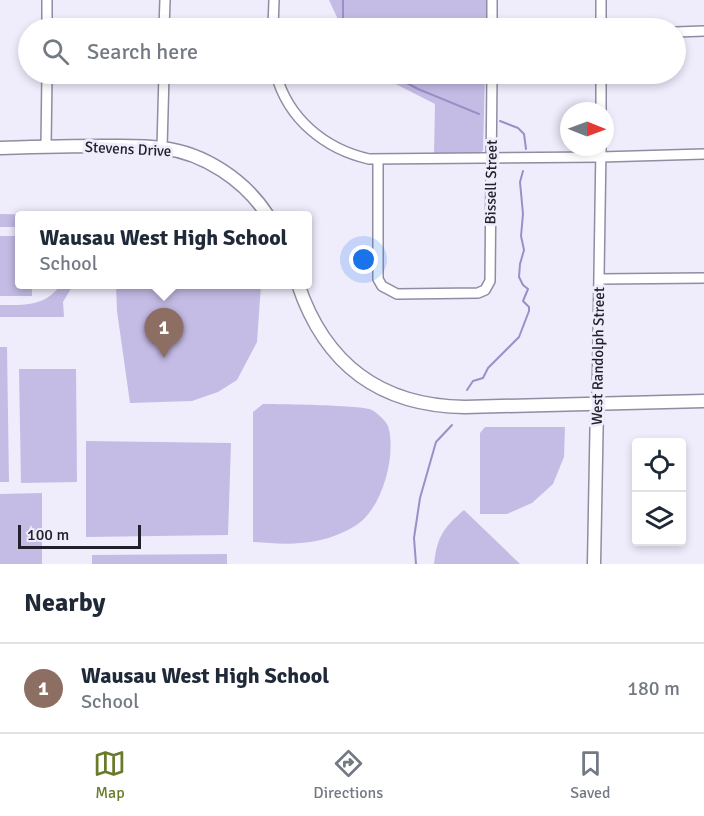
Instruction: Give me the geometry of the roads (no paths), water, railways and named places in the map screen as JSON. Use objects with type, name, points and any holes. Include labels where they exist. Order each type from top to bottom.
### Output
[{"type":"street","points":[[47,0],[47,18]]},
{"type":"street","points":[[164,18],[165,0]]},
{"type":"street","points":[[273,18],[274,0]]},
{"type":"street","points":[[492,0],[492,18]]},
{"type":"street","points":[[601,0],[601,18]]},
{"type":"street","points":[[686,32],[704,31]]},
{"type":"street","points":[[46,84],[46,147]]},
{"type":"street","points":[[162,148],[164,84]]},
{"type":"street","points":[[279,84],[289,105],[312,132],[340,150],[378,160],[601,158],[704,154]]},
{"type":"street","name":"Bissell Street","points":[[378,160],[378,279],[382,286],[397,294],[478,293],[485,290],[490,281],[492,84]]},
{"type":"street","points":[[601,84],[601,102]]},
{"type":"street","name":"Stevens Drive","points":[[0,148],[162,148],[197,158],[218,168],[243,186],[264,211]]},
{"type":"street","name":"West Randolph Street","points":[[594,564],[601,158]]},
{"type":"street","points":[[600,279],[704,278]]},
{"type":"street","points":[[300,289],[313,321],[326,342],[357,373],[405,400],[440,406],[480,407],[704,401]]},
{"type":"waterway","points":[[343,0],[343,18]]},
{"type":"waterway","points":[[409,84],[479,114]]},
{"type":"waterway","points":[[500,121],[518,128],[524,134],[526,149]]},
{"type":"waterway","points":[[467,390],[473,381],[483,378],[488,368],[519,337],[529,311],[529,307],[523,301],[528,289],[519,277],[524,250],[521,236],[523,214],[520,182],[523,171]]},
{"type":"waterway","points":[[416,564],[414,538],[420,498],[436,442],[452,425]]},
{"type":"place","name":"Wausau West High School","points":[[164,358]]}]
